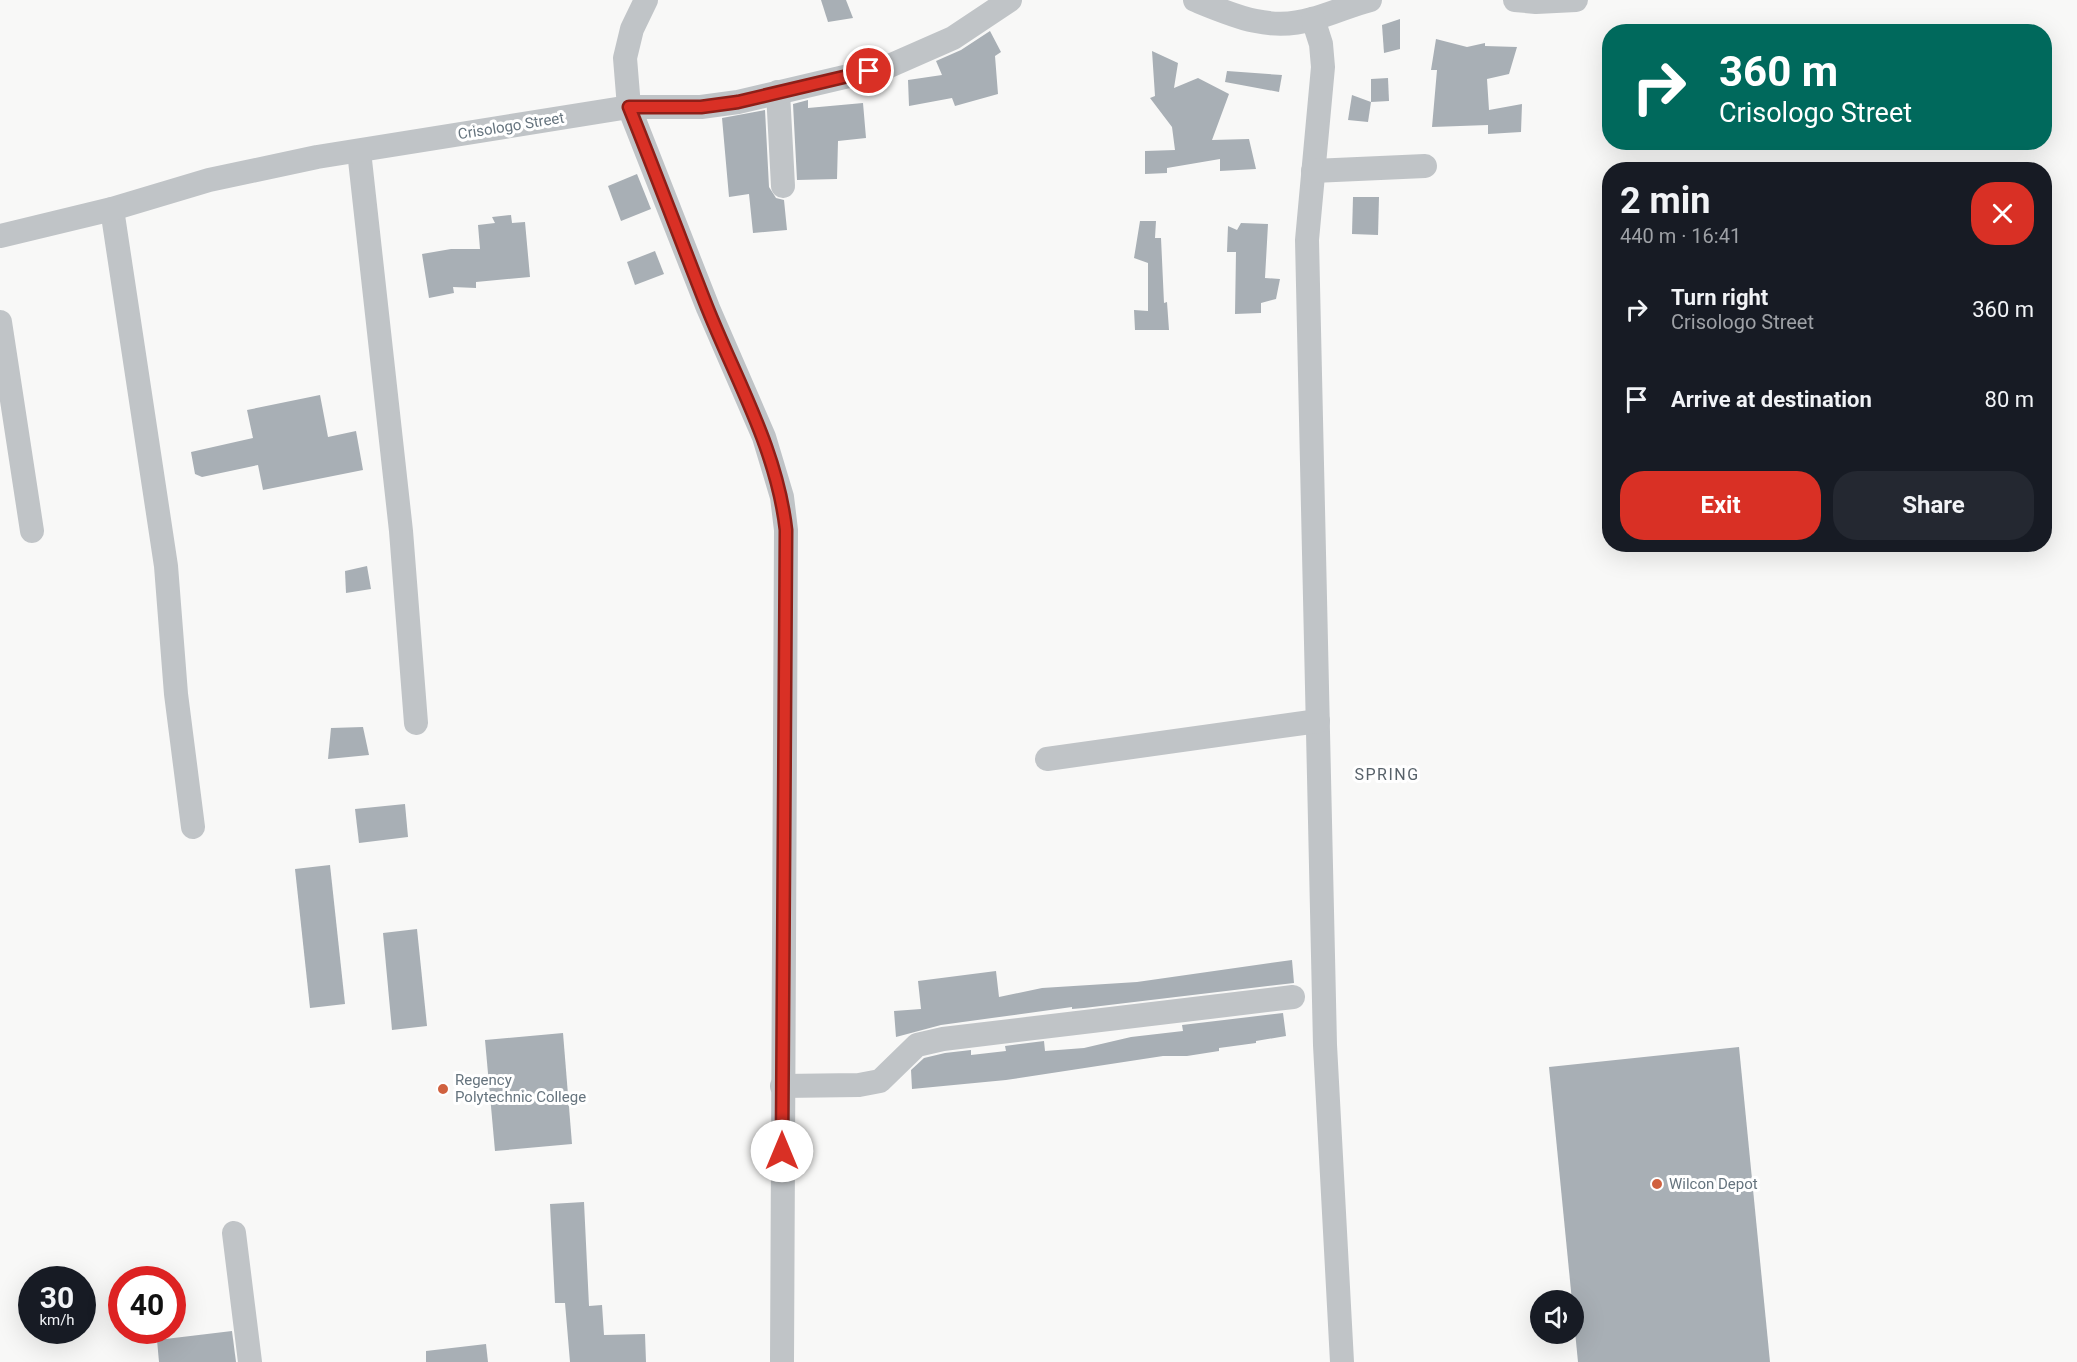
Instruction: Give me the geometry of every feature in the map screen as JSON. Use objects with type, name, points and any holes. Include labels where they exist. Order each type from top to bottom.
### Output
[{"type":"street","points":[[646,0],[632,29],[625,58],[629,107],[708,308],[764,437],[782,497],[786,541],[782,1362]]},
{"type":"street","name":"Crisologo Street","points":[[0,236],[112,209],[209,180],[359,151],[629,107],[701,107],[738,102],[887,66],[954,38],[1010,0]]},
{"type":"street","points":[[1195,0],[1238,18],[1271,25],[1313,19],[1370,0]]},
{"type":"street","points":[[1515,0],[1536,2],[1576,0]]},
{"type":"street","points":[[1313,19],[1321,44],[1323,67],[1307,240],[1325,1045],[1342,1362]]},
{"type":"street","points":[[778,92],[783,186]]},
{"type":"street","points":[[359,151],[401,531],[416,723]]},
{"type":"street","points":[[1313,171],[1425,166]]},
{"type":"street","points":[[112,209],[166,566],[176,694],[193,827]]},
{"type":"street","points":[[0,322],[32,531]]},
{"type":"street","points":[[1047,759],[1318,721]]},
{"type":"street","points":[[782,1086],[859,1085],[880,1081],[917,1045],[943,1039],[1293,997]]},
{"type":"street","points":[[234,1233],[250,1362]]},
{"type":"building","points":[[821,0],[846,0],[853,18],[828,22]]},
{"type":"building","points":[[1400,19],[1400,49],[1384,53],[1382,25]]},
{"type":"building","points":[[990,31],[1001,52],[995,56],[998,94],[955,106],[952,98],[909,106],[908,80],[942,75],[936,61],[961,50]]},
{"type":"building","points":[[1436,39],[1467,47],[1485,43],[1485,46],[1517,47],[1509,74],[1487,79],[1489,110],[1522,104],[1521,132],[1488,134],[1488,125],[1432,127],[1437,70],[1431,70]]},
{"type":"building","points":[[1152,51],[1178,63],[1174,88],[1198,78],[1229,94],[1212,140],[1249,139],[1256,169],[1220,171],[1220,159],[1167,168],[1167,173],[1145,174],[1145,151],[1175,150],[1172,127],[1150,98],[1155,96]]},
{"type":"building","points":[[1227,71],[1282,75],[1279,92],[1225,82]]},
{"type":"building","points":[[1388,78],[1389,101],[1371,102],[1371,79]]},
{"type":"building","points":[[1352,95],[1371,102],[1368,122],[1348,120]]},
{"type":"building","points":[[808,100],[808,108],[863,103],[866,138],[838,141],[837,179],[797,180],[793,104]]},
{"type":"building","points":[[765,110],[769,187],[776,198],[784,200],[787,230],[753,233],[749,194],[729,197],[722,118]]},
{"type":"building","points":[[637,174],[651,209],[621,221],[608,186]]},
{"type":"building","points":[[1353,197],[1379,197],[1378,235],[1352,234]]},
{"type":"building","points":[[511,215],[512,223],[525,222],[530,277],[476,282],[476,288],[453,287],[454,293],[429,298],[422,254],[451,249],[480,249],[478,225],[495,223],[492,217]]},
{"type":"building","points":[[1140,221],[1156,221],[1155,238],[1161,238],[1164,303],[1167,302],[1169,330],[1135,330],[1134,310],[1148,311],[1148,263],[1134,258]]},
{"type":"building","points":[[1241,223],[1268,224],[1265,278],[1280,279],[1276,299],[1261,303],[1261,313],[1235,314],[1236,252],[1227,252],[1228,226],[1237,230]]},
{"type":"building","points":[[655,251],[664,274],[635,285],[627,262]]},
{"type":"building","points":[[320,395],[328,437],[356,431],[363,470],[263,490],[258,465],[202,477],[195,474],[191,452],[253,438],[247,410]]},
{"type":"building","points":[[367,566],[371,589],[346,593],[345,571]]},
{"type":"building","points":[[363,727],[369,755],[328,759],[331,728]]},
{"type":"building","points":[[405,804],[408,837],[359,843],[355,809]]},
{"type":"building","points":[[330,865],[345,1004],[310,1008],[295,869]]},
{"type":"building","points":[[417,929],[427,1026],[392,1030],[383,933]]},
{"type":"building","points":[[1292,960],[1294,983],[1084,1008],[1072,1009],[1072,1007],[941,1025],[896,1037],[894,1011],[921,1009],[918,981],[996,971],[999,997],[1042,988],[1137,982]]},
{"type":"building","points":[[1283,1013],[1286,1036],[1219,1048],[1219,1051],[1187,1056],[1163,1056],[1006,1080],[912,1089],[911,1070],[924,1058],[945,1053],[971,1050],[971,1055],[1006,1051],[1005,1046],[1044,1041],[1045,1051],[1084,1048],[1131,1037],[1183,1031],[1182,1025]]},
{"type":"building","points":[[563,1033],[572,1144],[495,1151],[485,1040]]},
{"type":"building","name":"Wilcon Depot","points":[[1739,1047],[1770,1362],[1578,1362],[1576,1344],[1584,1344],[1584,1290],[1571,1290],[1549,1067]]},
{"type":"building","points":[[584,1202],[589,1306],[602,1305],[604,1335],[645,1334],[646,1362],[570,1362],[565,1303],[555,1303],[550,1204]]},
{"type":"building","points":[[232,1331],[236,1362],[159,1362],[157,1344],[186,1344],[186,1337]]},
{"type":"building","points":[[486,1344],[488,1362],[426,1362],[426,1351]]},
{"type":"place","name":"Regency Polytechnic College","points":[[443,1089]]},
{"type":"place","name":"Wilcon Depot","points":[[1657,1184]]},
{"type":"district","name":"SPRING","points":[[1387,774]]},
{"type":"route","points":[[782,1151],[786,530],[782,497],[764,437],[708,308],[629,107],[701,107],[738,102],[789,88],[869,71]]}]
